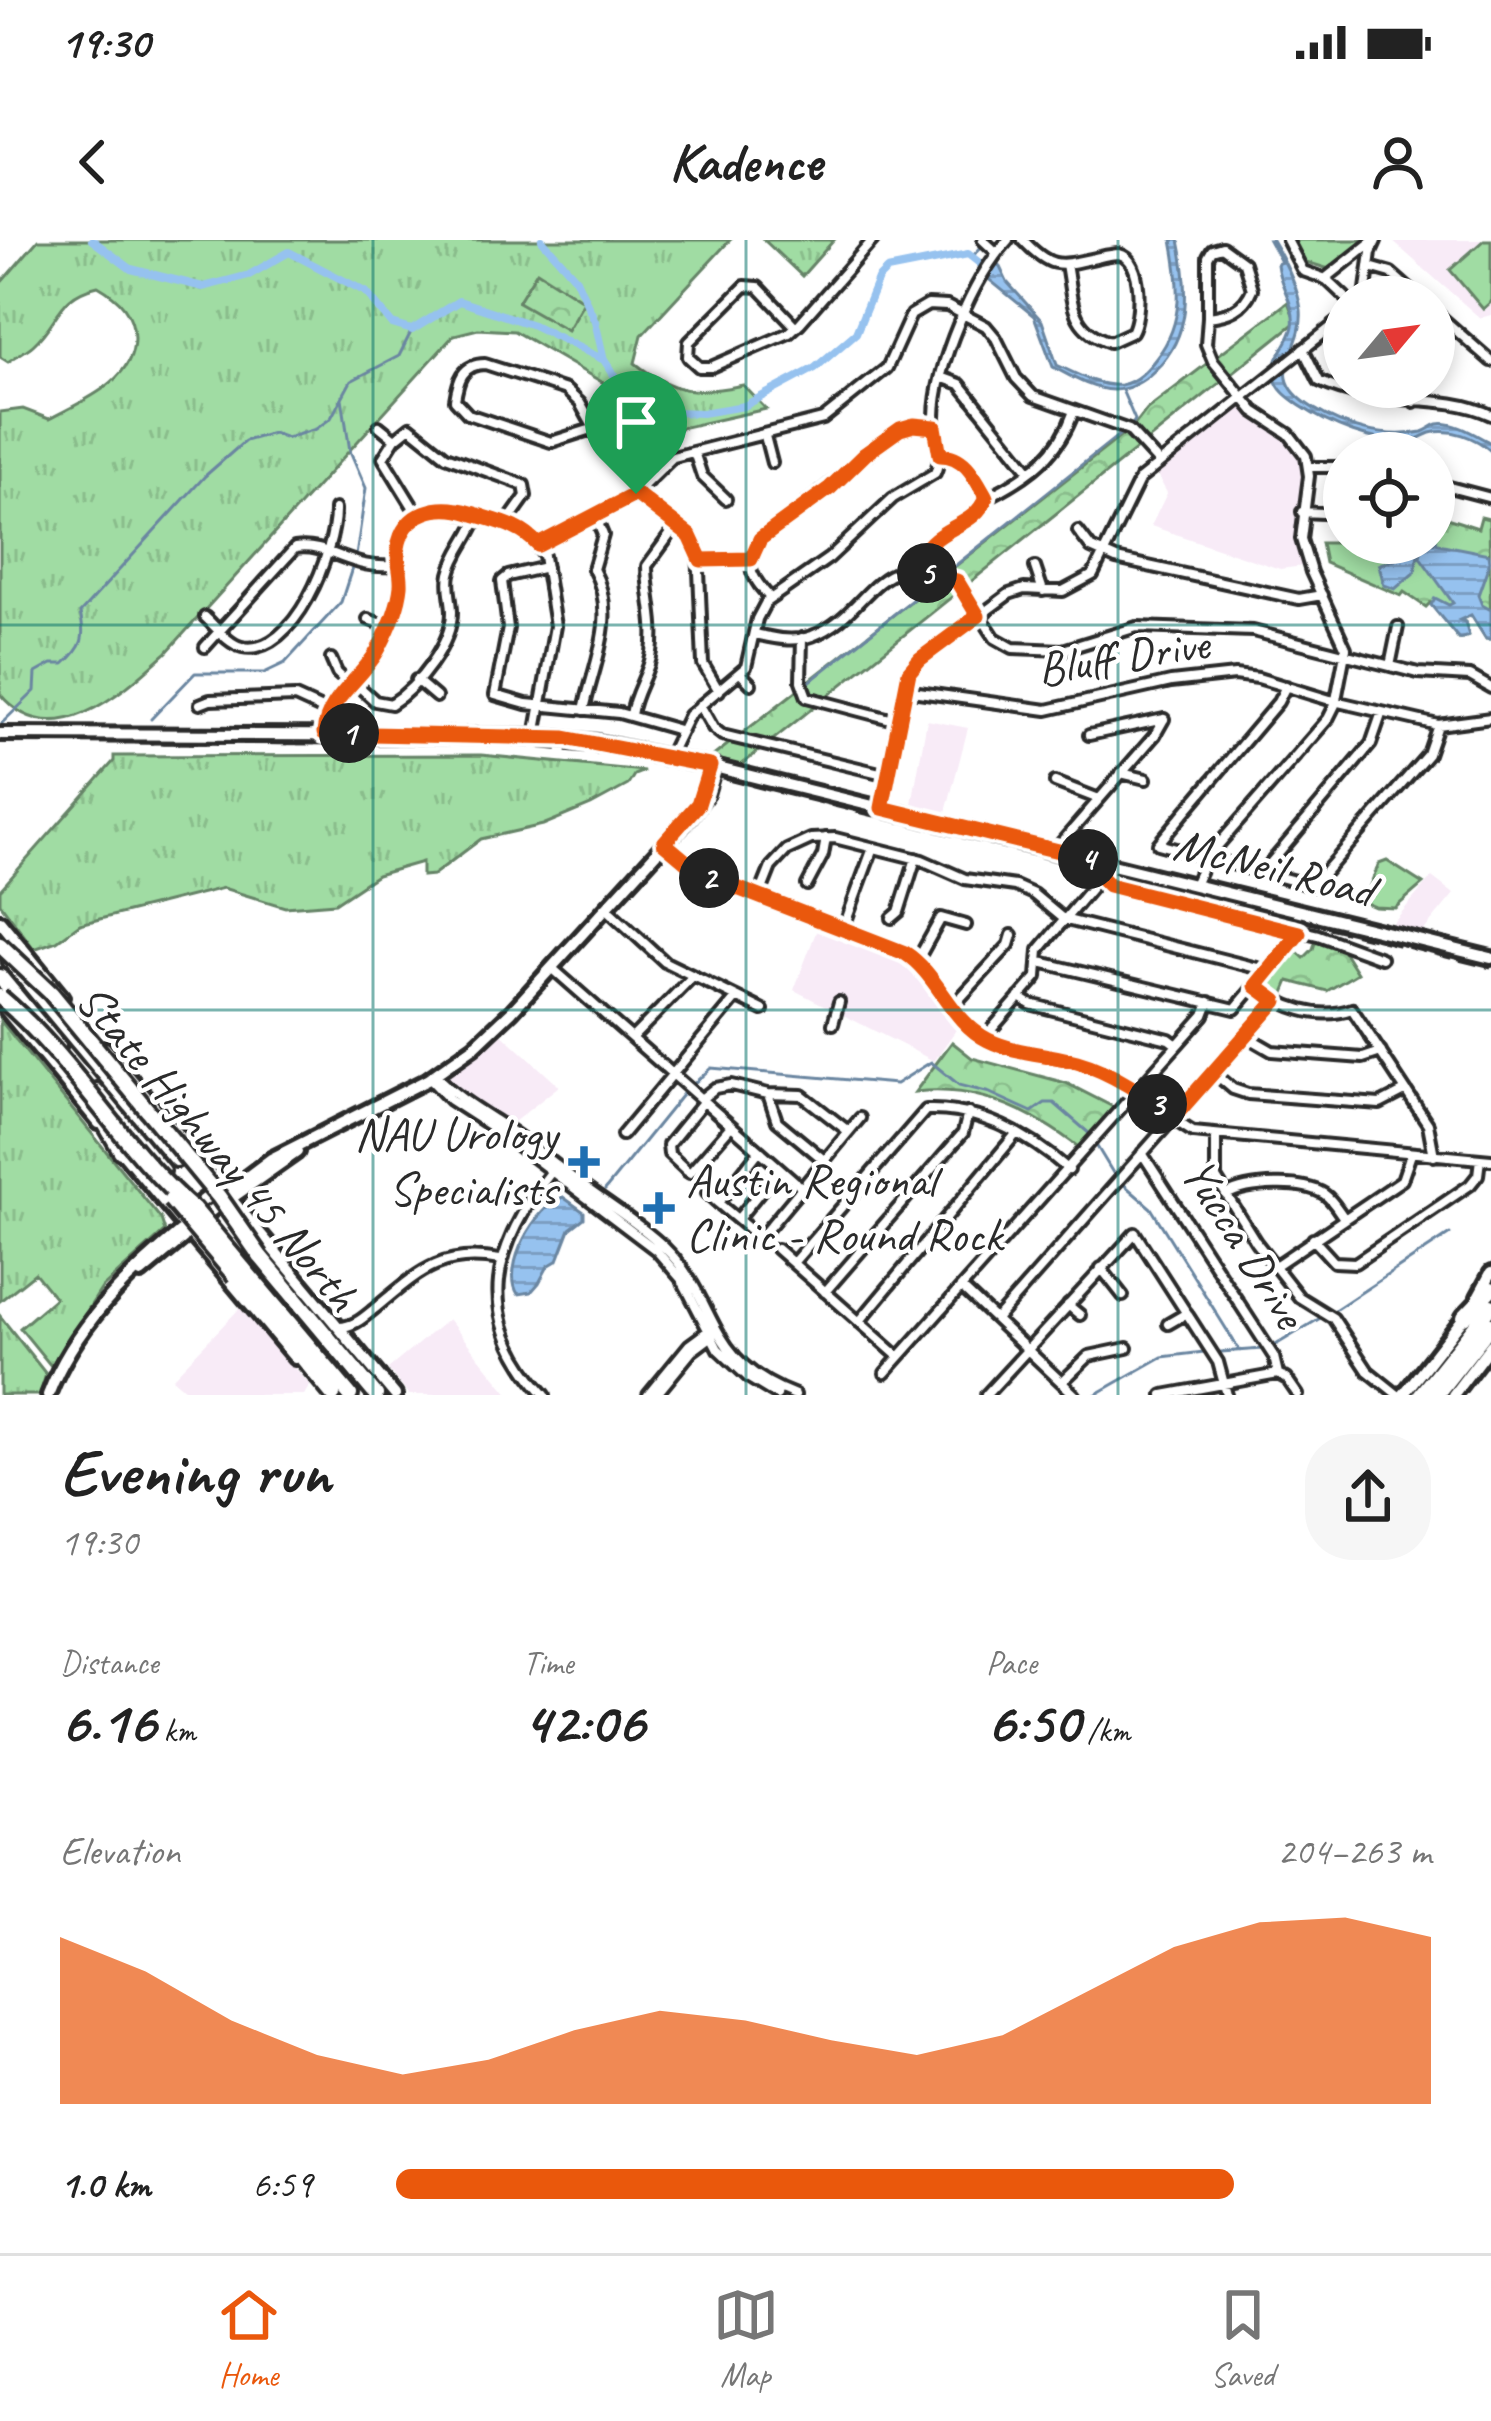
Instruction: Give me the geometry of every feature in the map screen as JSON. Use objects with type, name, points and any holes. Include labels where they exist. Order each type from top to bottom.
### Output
[{"type":"highway","points":[[2,950],[105,1064],[155,1109]]},
{"type":"highway","points":[[2,950],[33,973],[219,1197],[260,1256]]},
{"type":"highway","name":"State Highway 45 North","points":[[2,950],[376,1395]]},
{"type":"highway","points":[[0,979],[123,1145],[196,1212]]},
{"type":"highway","name":"State Highway 45 North","points":[[0,979],[196,1212],[239,1272],[350,1395]]},
{"type":"highway","points":[[0,1000],[37,1034],[123,1145],[239,1272],[332,1395]]},
{"type":"highway","points":[[1464,1317],[1491,1288]]},
{"type":"highway","points":[[1420,1395],[1491,1306]]},
{"type":"highway","points":[[1436,1395],[1491,1325]]},
{"type":"main road","name":"McNeil Road","points":[[0,731],[535,736],[597,742],[1055,850],[1100,873],[1194,885],[1491,958]]},
{"type":"main road","points":[[48,1395],[68,1354],[98,1311],[186,1231],[245,1183],[326,1131],[433,1077],[484,1039],[698,804],[712,766]]},
{"type":"main road","points":[[0,921],[395,1395]]},
{"type":"main road","points":[[123,1145],[168,1210],[278,1340],[332,1395]]},
{"type":"main road","points":[[212,1177],[245,1183]]},
{"type":"main road","points":[[168,1210],[187,1214],[196,1208],[210,1195],[212,1177]]},
{"type":"main road","points":[[244,1215],[245,1183]]},
{"type":"main road","points":[[168,1210],[170,1245]]},
{"type":"main road","points":[[203,1250],[200,1240],[205,1229],[223,1215],[244,1215]]},
{"type":"main road","points":[[170,1245],[203,1250]]},
{"type":"main road","points":[[1401,1395],[1464,1317],[1491,1274]]},
{"type":"main road","points":[[1453,1395],[1491,1346]]},
{"type":"street","points":[[796,327],[758,287],[745,286],[689,342],[688,357],[699,367],[710,367],[796,327],[873,240]]},
{"type":"street","points":[[983,240],[996,255]]},
{"type":"street","points":[[669,756],[679,730],[700,705],[741,674],[751,657],[757,619],[770,598],[829,558],[893,498],[929,479],[940,455],[935,427],[950,343],[1008,240]]},
{"type":"street","points":[[1023,240],[1047,262],[1066,265],[1115,254],[1127,258],[1135,272],[1138,320],[1132,332],[1110,342],[1082,328],[1066,265]]},
{"type":"street","points":[[1287,240],[1303,272],[1323,278]]},
{"type":"street","points":[[1329,276],[1379,240]]},
{"type":"street","points":[[1368,276],[1379,240]]},
{"type":"street","points":[[1194,885],[1206,859],[1328,719],[1346,656],[1344,637],[1301,539],[1309,467],[1294,438],[1258,416],[1210,356],[1206,342],[1209,254],[1222,248],[1244,263],[1252,289],[1232,312],[1208,317]]},
{"type":"street","points":[[1370,267],[1394,276]]},
{"type":"street","points":[[538,545],[636,494],[670,458],[823,419],[883,372],[919,308],[944,305],[989,329],[1027,391],[1129,430],[1160,463]]},
{"type":"street","points":[[1455,329],[1491,361]]},
{"type":"street","points":[[882,808],[904,690],[916,663],[1013,592],[1063,591],[1097,571],[1132,490],[1323,333]]},
{"type":"street","points":[[1481,352],[1491,345]]},
{"type":"street","points":[[1303,349],[1318,381],[1323,382]]},
{"type":"street","points":[[592,429],[554,442],[472,416],[454,400],[460,377],[473,365],[484,364],[566,390],[580,403],[592,429],[652,476]]},
{"type":"street","points":[[941,376],[964,387],[1030,470]]},
{"type":"street","points":[[1455,404],[1491,415]]},
{"type":"street","points":[[915,571],[938,534],[974,516],[986,497],[1003,492],[1060,445],[1074,411]]},
{"type":"street","points":[[770,598],[752,580],[751,559],[760,539],[895,433],[914,425],[935,427]]},
{"type":"street","points":[[380,426],[395,439]]},
{"type":"street","points":[[418,515],[384,461],[384,452],[410,427],[446,456],[520,482],[526,493],[506,524]]},
{"type":"street","points":[[765,436],[772,464]]},
{"type":"street","points":[[694,452],[702,476],[726,499]]},
{"type":"street","points":[[940,455],[963,461],[986,497]]},
{"type":"street","points":[[1309,467],[1323,467]]},
{"type":"street","points":[[1455,489],[1491,498],[1491,512]]},
{"type":"street","points":[[636,494],[695,543],[701,560],[703,664],[719,691]]},
{"type":"street","points":[[324,733],[328,712],[377,652],[388,627],[400,592],[400,540],[418,515],[448,508],[506,524],[538,545],[555,626],[537,704],[535,736]]},
{"type":"street","points":[[205,617],[240,646],[267,644],[314,593],[335,534],[335,509]]},
{"type":"street","points":[[1302,512],[1323,513]]},
{"type":"street","points":[[584,710],[604,636],[604,591],[593,569],[603,536],[595,515]]},
{"type":"street","points":[[331,659],[337,674],[375,700],[386,704],[399,699],[442,647],[449,629],[450,574],[478,516]]},
{"type":"street","points":[[631,715],[652,650],[654,609],[646,566],[677,525]]},
{"type":"street","points":[[1078,531],[1091,548],[1105,555],[1304,600],[1322,595]]},
{"type":"street","points":[[205,646],[295,548],[309,547],[372,568],[398,565]]},
{"type":"street","points":[[701,560],[751,559]]},
{"type":"street","points":[[546,567],[502,581],[508,628],[494,690],[499,697],[631,715],[679,730]]},
{"type":"street","points":[[1035,567],[1043,590]]},
{"type":"street","points":[[755,634],[802,638],[835,622],[886,576],[915,571],[957,581],[978,616],[1005,646],[1044,652],[1069,649],[1141,627],[1253,631],[1426,674],[1465,675],[1491,688]]},
{"type":"street","points":[[368,619],[388,627]]},
{"type":"street","points":[[1390,666],[1398,626]]},
{"type":"street","points":[[802,638],[801,681],[807,697],[898,721]]},
{"type":"street","points":[[741,674],[751,684]]},
{"type":"street","name":"Bluff Drive","points":[[904,690],[1047,710],[1223,675],[1258,678],[1438,725],[1491,718]]},
{"type":"street","points":[[416,680],[436,697]]},
{"type":"street","points":[[1286,686],[1278,702],[1158,844],[1313,886],[1428,754],[1438,725]]},
{"type":"street","points":[[200,704],[296,697],[328,712]]},
{"type":"street","points":[[700,705],[722,735],[889,775]]},
{"type":"street","points":[[1262,872],[1367,749],[1382,712]]},
{"type":"street","points":[[1055,850],[1164,719],[1089,735]]},
{"type":"street","points":[[1121,773],[1146,779]]},
{"type":"street","points":[[1055,782],[1099,799]]},
{"type":"street","points":[[759,897],[768,872],[782,854],[805,840],[826,838],[916,858],[965,879],[1021,888],[1063,919],[1270,970]]},
{"type":"street","points":[[807,885],[826,838]]},
{"type":"street","points":[[664,843],[694,870],[917,961],[952,1007],[985,1038],[1082,1064],[1193,1132],[1486,1160],[1470,1185],[1355,1263],[1334,1262],[1313,1239]]},
{"type":"street","points":[[843,929],[873,848]]},
{"type":"street","points":[[892,918],[916,858]]},
{"type":"street","points":[[985,1038],[1037,977],[1039,950],[1100,873],[1109,885],[1351,944],[1381,958]]},
{"type":"street","points":[[606,908],[665,962],[763,1010]]},
{"type":"street","points":[[917,961],[941,918],[966,925]]},
{"type":"street","points":[[1040,962],[1235,1009],[1299,933]]},
{"type":"street","points":[[952,1007],[1009,945],[1012,935]]},
{"type":"street","points":[[552,968],[801,1186]]},
{"type":"street","points":[[963,973],[975,983]]},
{"type":"street","points":[[632,1038],[693,976]]},
{"type":"street","points":[[1256,986],[1276,1001],[1312,1011],[1352,1009],[1431,1131],[1434,1156]]},
{"type":"street","points":[[1019,997],[1178,1045]]},
{"type":"street","points":[[622,1135],[736,998]]},
{"type":"street","points":[[997,1318],[1276,1001]]},
{"type":"street","points":[[833,1024],[839,1002]]},
{"type":"street","points":[[885,1373],[1069,1170],[1204,1015],[1209,1003]]},
{"type":"street","points":[[1246,1036],[1271,1052],[1360,1058],[1381,1052]]},
{"type":"street","points":[[1214,1072],[1233,1089],[1248,1094],[1379,1104],[1406,1090]]},
{"type":"street","points":[[433,1077],[461,1108],[554,1168]]},
{"type":"street","points":[[433,1077],[668,1261],[738,1369],[780,1393],[795,1395]]},
{"type":"street","points":[[731,1126],[690,1173],[667,1148],[715,1088],[731,1085],[768,1094],[802,1095],[848,1132]]},
{"type":"street","points":[[768,1094],[777,1121],[824,1160]]},
{"type":"street","points":[[461,1108],[485,1116]]},
{"type":"street","points":[[793,1263],[920,1114],[930,1109],[968,1113],[1016,1134],[1046,1150],[1069,1170]]},
{"type":"street","points":[[825,1292],[963,1132],[968,1113]]},
{"type":"street","points":[[707,1193],[760,1238],[860,1118]]},
{"type":"street","points":[[859,1322],[1016,1134]]},
{"type":"street","points":[[1216,1136],[1215,1173],[1275,1266],[1299,1297],[1329,1314],[1367,1371],[1401,1395]]},
{"type":"street","points":[[718,1203],[759,1151]]},
{"type":"street","name":"Yucca Drive","points":[[1142,1153],[1269,1350],[1278,1374],[1298,1395]]},
{"type":"street","points":[[1275,1266],[1402,1180],[1411,1154]]},
{"type":"street","points":[[544,1393],[524,1372],[505,1336],[499,1309],[500,1260],[515,1222],[554,1168]]},
{"type":"street","points":[[738,1219],[779,1168]]},
{"type":"street","points":[[1226,1195],[1252,1185],[1312,1190],[1328,1197],[1344,1218]]},
{"type":"street","points":[[986,1395],[1135,1233],[1218,1362],[1227,1395]]},
{"type":"street","points":[[777,1249],[899,1357]]},
{"type":"street","points":[[338,1326],[361,1320],[433,1264],[462,1256],[500,1260]]},
{"type":"street","points":[[1102,1268],[1123,1297]]},
{"type":"street","points":[[962,1288],[1075,1395]]},
{"type":"street","points":[[1068,1305],[1080,1315]]},
{"type":"street","points":[[1168,1324],[1187,1313]]},
{"type":"street","points":[[350,1341],[361,1320]]},
{"type":"street","points":[[652,1395],[689,1345],[711,1333]]},
{"type":"street","points":[[1062,1382],[1089,1356],[1127,1348]]},
{"type":"street","points":[[1163,1395],[1278,1374]]},
{"type":"shaded area","points":[[1391,240],[1491,240],[1491,315],[1480,318],[1455,296],[1455,276],[1432,276]]},
{"type":"shaded area","points":[[1240,402],[1292,440],[1305,462],[1296,524],[1303,566],[1280,569],[1151,526],[1167,493],[1155,471]]},
{"type":"shaded area","points":[[927,720],[968,728],[945,816],[911,809]]},
{"type":"shaded area","points":[[1432,877],[1454,894],[1421,934],[1390,926]]},
{"type":"shaded area","points":[[819,924],[900,954],[924,974],[960,1024],[934,1061],[794,990]]},
{"type":"shaded area","points":[[499,1031],[559,1086],[509,1126],[468,1102],[447,1083],[448,1075]]},
{"type":"shaded area","points":[[240,1308],[310,1385],[304,1395],[192,1395],[172,1378]]},
{"type":"shaded area","points":[[448,1319],[510,1395],[409,1395],[388,1369]]},
{"type":"green space","points":[[38,240],[730,240],[642,335],[635,363],[662,381],[686,389],[743,385],[766,409],[681,428],[514,331],[478,329],[454,335],[167,652],[87,712],[42,720],[21,712],[0,694],[0,412],[23,409],[49,419],[76,405],[116,378],[132,353],[134,338],[124,307],[98,286],[67,302],[30,347],[8,362],[0,357],[0,284]]},
{"type":"green space","points":[[764,240],[834,240],[802,276]]},
{"type":"green space","points":[[1294,240],[1366,240],[1329,269],[1303,261]]},
{"type":"green space","points":[[1484,240],[1491,240],[1491,302],[1483,309],[1450,270]]},
{"type":"green space","points":[[537,271],[584,301],[567,330],[518,302]]},
{"type":"green space","points":[[1288,302],[1296,322],[740,766],[712,757],[1133,427],[1147,409]]},
{"type":"green space","points":[[1481,517],[1489,519],[1491,639],[1486,639],[1471,615],[1460,620],[1469,636],[1459,639],[1430,603],[1426,607],[1404,592],[1401,596],[1327,564],[1455,564],[1455,521],[1478,528]]},
{"type":"green space","points":[[481,755],[644,771],[591,805],[543,825],[481,839],[433,875],[422,876],[422,862],[377,875],[335,903],[285,907],[223,888],[80,924],[57,941],[34,949],[0,903],[0,890],[114,756]]},
{"type":"green space","points":[[1387,861],[1423,884],[1395,908],[1363,902],[1379,864]]},
{"type":"green space","points":[[1317,937],[1338,943],[1357,973],[1327,991],[1289,981],[1281,1000],[1260,985],[1293,948],[1304,958]]},
{"type":"green space","points":[[0,1020],[161,1219],[165,1231],[102,1288],[51,1366],[20,1328],[55,1298],[35,1273],[0,1301]]},
{"type":"green space","points":[[952,1042],[972,1058],[1066,1083],[1117,1109],[1082,1150],[1004,1104],[960,1092],[915,1092]]},
{"type":"green space","points":[[0,1316],[46,1374],[40,1395],[0,1395]]},
{"type":"water","points":[[1172,240],[1179,240],[1186,293],[1176,342],[1146,378],[1119,390],[1089,385],[1053,367],[1034,316],[981,273],[978,262],[989,259],[999,265],[1007,282],[1042,321],[1057,365],[1095,382],[1120,385],[1146,371],[1172,329],[1178,286]]},
{"type":"water","points":[[1269,240],[1286,265],[1301,310],[1288,362],[1289,384],[1297,396],[1325,415],[1380,432],[1353,432],[1324,420],[1299,405],[1276,382],[1278,357],[1293,326],[1278,272],[1281,262]]},
{"type":"water","points":[[1438,424],[1451,425],[1491,443],[1491,451],[1455,432],[1422,432]]},
{"type":"water","points":[[1455,547],[1489,554],[1478,595],[1491,610],[1491,639],[1486,639],[1471,615],[1460,620],[1469,636],[1459,639],[1431,605],[1435,598],[1453,603],[1425,564],[1455,564]]},
{"type":"water","points":[[1416,564],[1415,572],[1395,589],[1384,585],[1379,565]]},
{"type":"water","points":[[563,1197],[584,1212],[584,1218],[570,1229],[558,1260],[548,1266],[539,1283],[531,1292],[518,1294],[514,1269],[524,1239],[542,1212]]},
{"type":"waterway","points":[[92,240],[131,269],[203,287],[249,275],[289,252],[366,292],[392,324],[412,330],[459,301],[533,325],[602,359]]},
{"type":"waterway","points":[[542,240],[575,277],[595,321],[604,360],[620,384],[676,412],[744,406],[815,368],[856,333],[878,279],[887,270],[968,254],[982,265]]},
{"type":"waterway","points":[[972,257],[982,246]]},
{"type":"waterway","points":[[0,725],[35,691],[36,673],[52,664],[64,664],[75,652],[83,636],[80,613],[205,476],[245,441],[273,433],[287,438],[316,429],[331,418],[351,381],[399,356],[412,330]]},
{"type":"waterway","points":[[1122,390],[1135,420],[1131,426]]},
{"type":"waterway","points":[[342,398],[350,451],[366,488],[356,556]]},
{"type":"waterway","points":[[946,573],[1124,431]]},
{"type":"waterway","points":[[151,719],[195,673],[264,673],[285,663],[341,602],[353,565]]},
{"type":"waterway","points":[[808,683],[938,579]]},
{"type":"waterway","points":[[691,1086],[711,1068],[896,1084],[931,1062],[959,1085],[1032,1112],[1054,1103],[1091,1135]]},
{"type":"waterway","points":[[605,1190],[686,1090]]},
{"type":"waterway","points":[[1096,1145],[1116,1178]]},
{"type":"waterway","points":[[1122,1183],[1151,1208],[1240,1351]]},
{"type":"waterway","points":[[1336,1309],[1450,1234]]},
{"type":"waterway","points":[[1274,1346],[1322,1317]]},
{"type":"waterway","points":[[1221,1352],[1263,1349]]},
{"type":"waterway","points":[[1095,1395],[1162,1357],[1204,1352]]},
{"type":"railway","points":[[0,742],[513,745],[607,754],[1491,968]]},
{"type":"place","name":"NAU Urology Specialists","points":[[584,1162]]},
{"type":"place","name":"Austin Regional Clinic - Round Rock","points":[[659,1208]]},
{"type":"route","points":[[905,427],[935,427],[940,455],[963,461],[986,499],[974,516],[938,534],[915,571],[957,581],[978,616],[909,672],[882,808],[1104,862],[1100,876],[1109,885],[1299,933],[1256,986],[1276,1001],[1173,1118],[1154,1102],[1087,1066],[985,1038],[959,1016],[924,968],[905,953],[694,870],[664,843],[698,804],[710,766],[565,738],[324,733],[328,712],[373,658],[392,620],[400,586],[400,540],[418,515],[454,508],[519,529],[538,545],[636,494],[690,536],[701,560],[751,559],[760,539],[830,488],[865,454],[905,427]]}]
